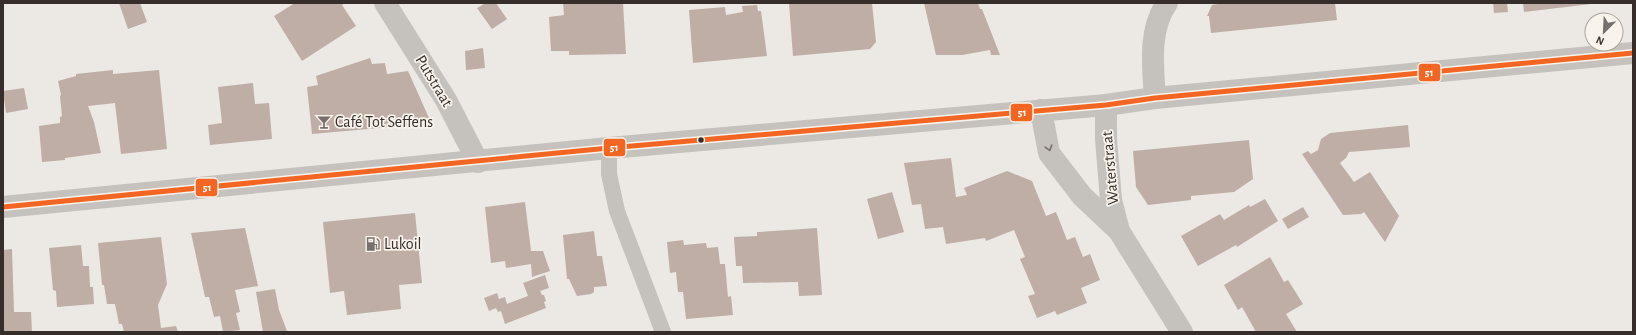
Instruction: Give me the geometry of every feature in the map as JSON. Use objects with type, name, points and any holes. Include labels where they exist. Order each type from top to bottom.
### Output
[{"type":"street","name":"Putstraat","points":[[385,3],[446,100],[478,162]]},
{"type":"street","points":[[1155,98],[1153,64],[1154,35],[1161,12],[1167,3]]},
{"type":"street","points":[[3,207],[478,162],[609,148],[1106,105],[1155,98],[1633,53]]},
{"type":"street","name":"Waterstraat","points":[[1106,105],[1106,139],[1111,200],[1119,231]]},
{"type":"street","name":"Waterstraat","points":[[1041,110],[1049,153],[1082,196],[1119,231],[1182,332]]},
{"type":"lane","points":[[609,148],[609,174],[617,211],[663,332]]},
{"type":"building","points":[[119,3],[140,3],[147,22],[128,29]]},
{"type":"building","points":[[295,3],[345,3],[342,5],[356,26],[302,61],[274,16]]},
{"type":"building","points":[[486,3],[496,3],[507,19],[492,29],[477,8]]},
{"type":"building","points":[[563,3],[623,3],[626,54],[569,55],[569,51],[551,51],[549,17],[564,15]]},
{"type":"building","points":[[789,3],[872,3],[876,42],[870,49],[793,56]]},
{"type":"building","points":[[924,3],[978,3],[980,9],[982,9],[1000,55],[991,55],[990,50],[962,55],[936,55]]},
{"type":"building","points":[[1224,3],[1335,3],[1337,20],[1211,33],[1209,16],[1207,16],[1212,5]]},
{"type":"building","points":[[1493,3],[1507,3],[1508,12],[1494,13]]},
{"type":"building","points":[[1523,3],[1591,3],[1591,4],[1524,12]]},
{"type":"building","points":[[757,5],[758,11],[761,11],[767,56],[693,63],[689,10],[725,7],[726,15],[743,12],[742,6]]},
{"type":"building","points":[[483,48],[485,68],[466,70],[465,51]]},
{"type":"building","points":[[370,58],[372,64],[385,63],[387,74],[408,71],[429,118],[425,124],[312,134],[307,87],[318,85],[316,76]]},
{"type":"building","points":[[113,70],[113,74],[159,70],[167,149],[121,154],[115,103],[88,106],[94,122],[101,153],[65,158],[65,160],[42,162],[39,126],[60,123],[60,117],[62,116],[61,95],[58,81],[76,76],[76,74]]},
{"type":"building","points":[[253,83],[255,104],[269,103],[272,139],[210,145],[208,125],[222,123],[218,87]]},
{"type":"building","points":[[24,88],[28,109],[6,113],[3,91]]},
{"type":"building","points":[[1408,125],[1410,147],[1349,152],[1346,158],[1340,163],[1354,182],[1370,172],[1399,216],[1385,242],[1364,212],[1361,214],[1343,215],[1302,154],[1308,151],[1311,154],[1318,150],[1321,139],[1330,133]]},
{"type":"building","points":[[1249,140],[1253,179],[1234,192],[1191,196],[1191,200],[1148,205],[1136,187],[1133,151]]},
{"type":"building","points":[[951,158],[956,197],[967,195],[964,188],[1007,171],[1032,181],[1046,216],[1056,212],[1067,240],[1075,237],[1083,257],[1090,254],[1100,280],[1081,288],[1087,303],[1057,315],[1055,311],[1037,318],[1028,296],[1035,294],[1020,259],[1025,257],[1014,230],[986,241],[985,238],[946,244],[943,227],[925,229],[921,204],[912,205],[904,163]]},
{"type":"building","points":[[892,192],[904,232],[878,239],[867,199]]},
{"type":"building","points":[[1265,199],[1278,221],[1237,247],[1236,245],[1198,266],[1181,236],[1220,214],[1224,220],[1249,205],[1250,207]]},
{"type":"building","points":[[525,202],[531,251],[543,251],[550,271],[532,277],[531,264],[506,268],[505,261],[491,263],[485,207]]},
{"type":"building","points":[[1303,207],[1309,217],[1288,229],[1282,219]]},
{"type":"building","points":[[415,213],[422,283],[399,285],[401,309],[347,315],[344,291],[330,293],[323,222]]},
{"type":"building","points":[[245,228],[258,286],[235,290],[240,312],[236,313],[240,330],[223,332],[220,316],[214,317],[209,297],[205,297],[191,233]]},
{"type":"building","points":[[817,228],[822,295],[799,296],[798,282],[743,283],[742,266],[736,266],[734,237],[757,236],[757,232]]},
{"type":"building","points":[[594,231],[597,256],[602,256],[607,286],[594,287],[594,292],[591,294],[577,296],[569,279],[567,279],[563,235]]},
{"type":"building","points":[[161,237],[167,284],[158,305],[161,328],[176,326],[178,332],[124,332],[122,324],[119,324],[115,304],[107,304],[104,285],[102,285],[98,243]]},
{"type":"building","points":[[683,240],[684,245],[706,243],[707,248],[718,247],[720,264],[725,264],[728,297],[731,296],[733,315],[686,319],[683,292],[678,292],[676,272],[670,273],[667,242]]},
{"type":"building","points":[[81,245],[83,266],[89,266],[90,287],[93,287],[94,304],[57,307],[56,291],[53,290],[49,248]]},
{"type":"building","points":[[12,249],[14,312],[31,312],[32,332],[3,332],[3,250]]},
{"type":"building","points":[[1270,257],[1284,282],[1288,280],[1303,304],[1286,314],[1297,332],[1256,332],[1242,307],[1238,310],[1224,285]]},
{"type":"building","points":[[545,275],[549,288],[540,291],[542,295],[544,295],[546,308],[505,324],[501,311],[498,312],[496,308],[489,311],[484,298],[497,293],[499,299],[505,297],[507,304],[528,296],[523,283]]},
{"type":"building","points":[[275,289],[279,310],[287,331],[263,332],[256,292]]},
{"type":"transit line","name":"51","points":[[3,207],[609,148],[1106,105],[1155,98],[1633,53]]},
{"type":"place","name":"Café Tot Seffens","points":[[324,122]]},
{"type":"place","name":"Lukoil","points":[[373,244]]}]
